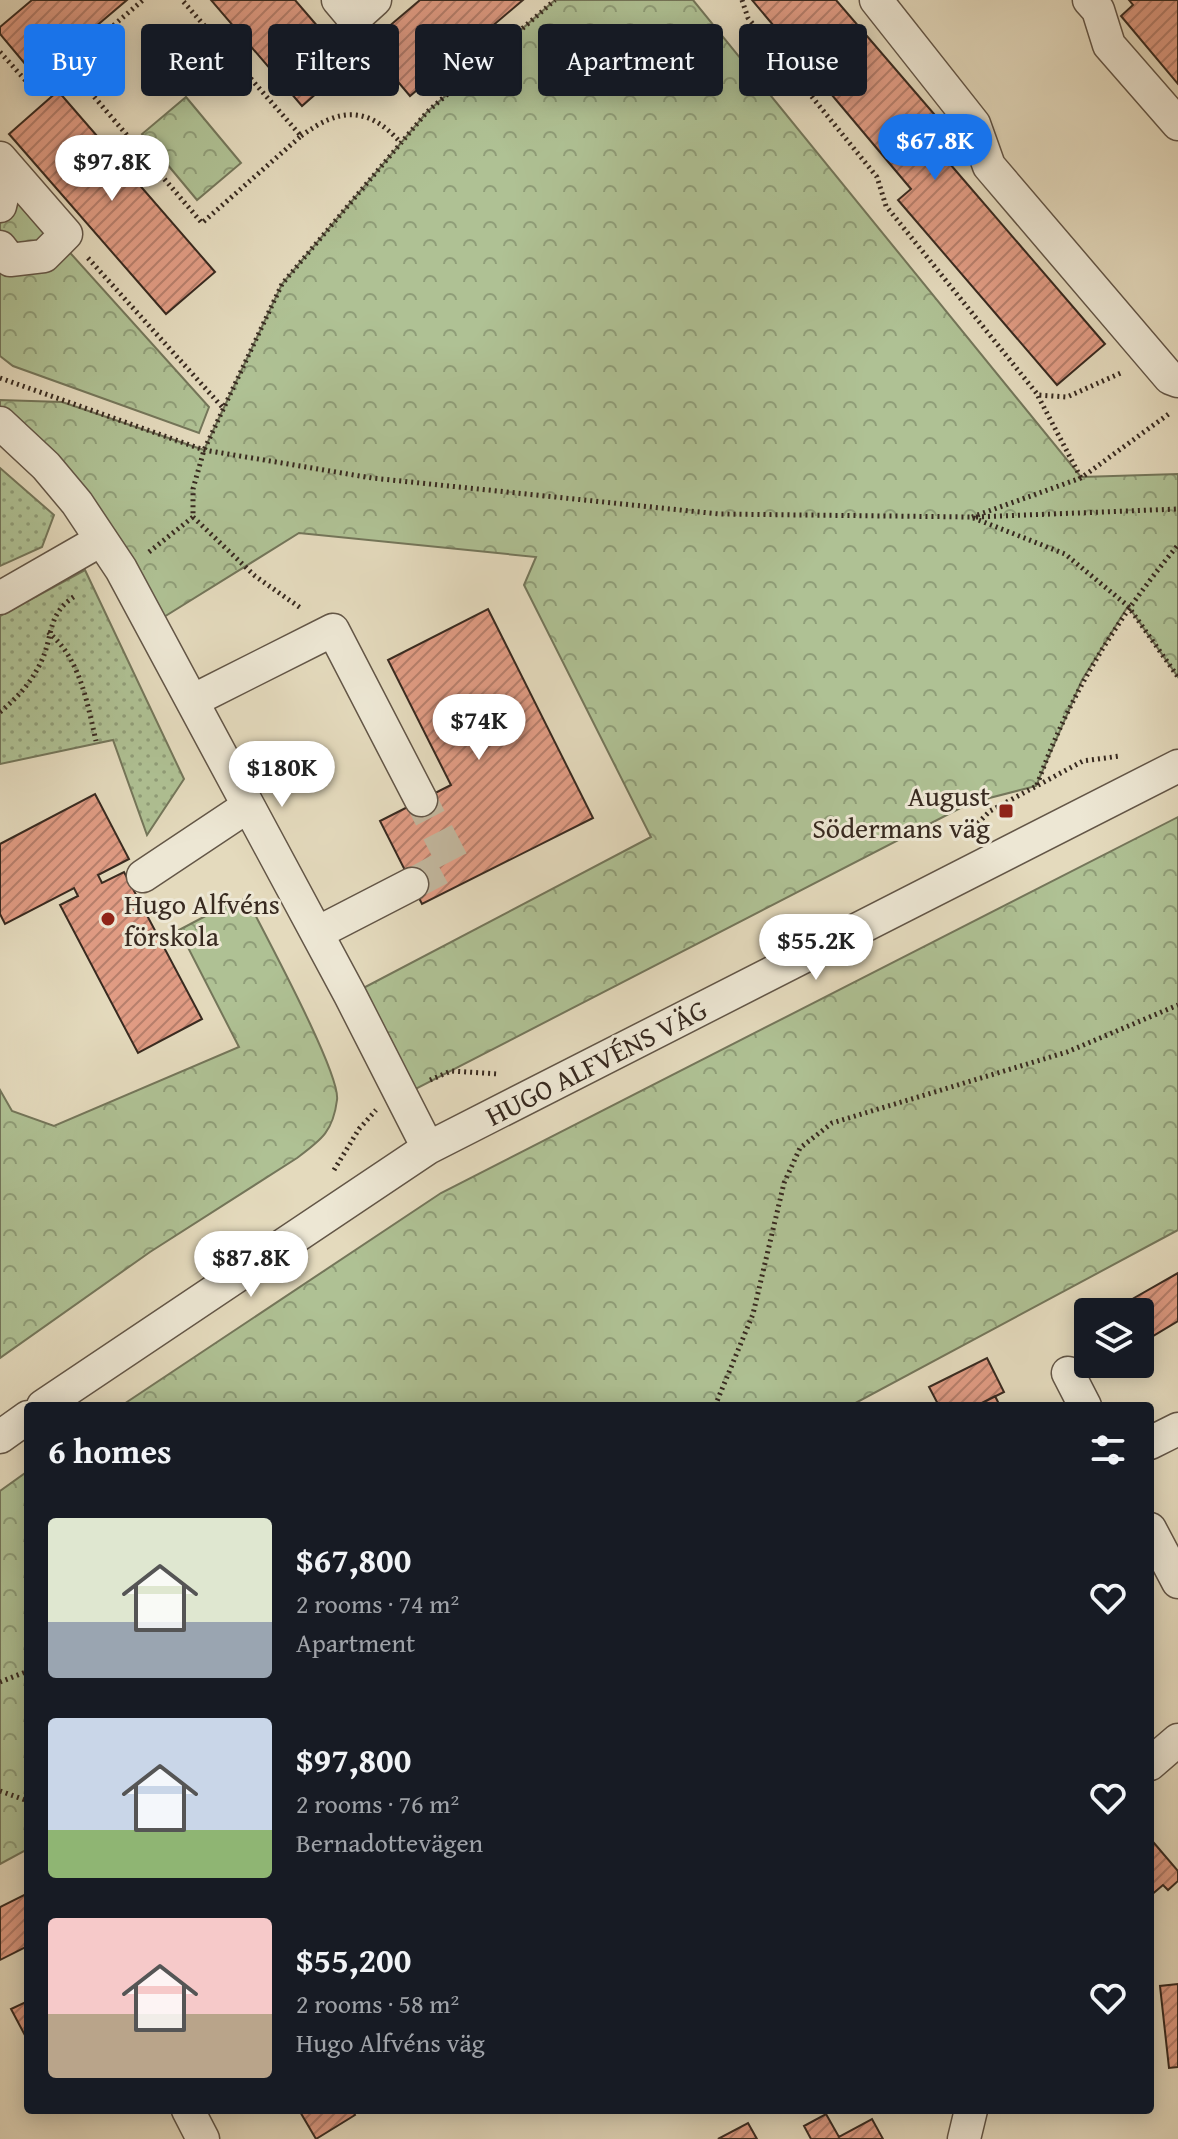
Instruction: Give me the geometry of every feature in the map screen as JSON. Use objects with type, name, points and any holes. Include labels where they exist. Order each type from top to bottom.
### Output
[{"type":"street","points":[[338,0],[354,19],[375,0]]},
{"type":"street","points":[[876,0],[974,124],[989,166],[1170,378],[1178,381]]},
{"type":"street","points":[[1089,0],[1098,10],[1109,45],[1178,124]]},
{"type":"street","points":[[0,206],[5,164]]},
{"type":"street","points":[[0,247],[10,260],[44,256],[66,234],[5,164]]},
{"type":"street","points":[[0,423],[46,466],[77,503],[121,569],[317,933],[428,1148]]},
{"type":"street","points":[[0,598],[101,540]]},
{"type":"street","points":[[192,701],[333,630],[421,800]]},
{"type":"street","name":"HUGO ALFVÉNS VÄG","points":[[49,1402],[428,1148],[1178,766]]},
{"type":"street","points":[[143,876],[248,806]]},
{"type":"street","points":[[317,933],[412,884]]},
{"type":"street","points":[[1068,1373],[1083,1402]]},
{"type":"street","points":[[0,1437],[24,1420]]},
{"type":"street","points":[[1154,1441],[1178,1429]]},
{"type":"street","points":[[1154,1537],[1178,1582]]},
{"type":"street","points":[[1154,1761],[1178,1740]]},
{"type":"street","points":[[190,2114],[203,2139]]},
{"type":"street","points":[[964,2139],[970,2114]]},
{"type":"path","points":[[115,24],[143,0]]},
{"type":"path","points":[[182,0],[301,136]]},
{"type":"path","points":[[333,630],[255,576],[193,517],[193,489],[204,450],[282,284],[427,112],[555,0]]},
{"type":"path","points":[[742,0],[748,18],[877,177],[886,206],[1038,395],[1081,478]]},
{"type":"path","points":[[0,52],[24,79]]},
{"type":"path","points":[[93,96],[202,223],[301,136],[326,118],[349,112],[390,131],[401,143]]},
{"type":"path","points":[[66,234],[224,409]]},
{"type":"path","points":[[1038,395],[1067,397],[1107,382],[1150,355]]},
{"type":"path","points":[[0,378],[204,450],[372,478],[719,514],[971,517],[1178,509]]},
{"type":"path","points":[[971,517],[1081,478],[1178,407]]},
{"type":"path","points":[[0,712],[21,694],[42,660],[48,632],[61,605],[165,542],[193,517]]},
{"type":"path","points":[[971,517],[1065,554],[1128,606],[1178,677]]},
{"type":"path","points":[[1036,786],[1082,680],[1128,606],[1178,545]]},
{"type":"path","points":[[48,632],[66,647],[80,682],[96,741]]},
{"type":"path","points":[[717,1402],[753,1314],[784,1183],[800,1148],[832,1123],[1067,1052],[1178,1005]]},
{"type":"path","points":[[0,1682],[24,1673]]},
{"type":"path","points":[[0,1791],[24,1800]]},
{"type":"green space","points":[[555,0],[693,0],[713,24],[538,24],[538,96],[723,96],[723,37],[739,57],[739,96],[771,96],[1081,477],[1178,474],[1178,677],[1128,606],[1082,680],[1036,786],[970,803],[402,1096],[350,995],[651,837],[524,585],[536,557],[299,533],[151,625],[0,423],[0,400],[62,402],[204,450],[282,284],[427,112],[445,96],[522,96],[522,29]]},
{"type":"green space","points":[[186,97],[241,163],[197,200],[142,134]]},
{"type":"green space","points":[[0,175],[209,407],[199,433],[13,366],[0,356]]},
{"type":"green space","points":[[0,468],[54,515],[42,547],[0,566]]},
{"type":"green space","points":[[85,570],[184,779],[147,835],[113,740],[0,764],[0,616]]},
{"type":"green space","points":[[1178,817],[1178,1230],[857,1402],[127,1402],[441,1193]]},
{"type":"green space","points":[[247,899],[327,1062],[337,1100],[329,1128],[297,1158],[150,1252],[0,1358],[0,1090],[12,1111],[54,1126],[239,1047],[179,930],[232,902]]},
{"type":"green space","points":[[24,1474],[24,1851],[0,1864],[0,1491]]},
{"type":"building","points":[[32,0],[127,0],[99,24],[24,24],[24,63],[0,34],[0,27]]},
{"type":"building","points":[[211,0],[295,0],[316,24],[268,24],[268,66],[252,48],[252,24],[232,24]]},
{"type":"building","points":[[420,0],[523,0],[495,24],[415,24],[415,92],[410,96],[399,83],[399,24],[392,24]]},
{"type":"building","points":[[752,0],[836,0],[857,24],[772,24]]},
{"type":"building","points":[[1129,0],[1178,0],[1178,84],[1121,16],[1133,5]]},
{"type":"building","points":[[867,36],[965,150],[950,164],[1105,344],[1057,385],[898,200],[911,189],[833,96],[867,96]]},
{"type":"building","points":[[52,96],[62,96],[215,272],[166,314],[9,134]]},
{"type":"building","points":[[293,96],[313,96],[302,106]]},
{"type":"building","points":[[488,609],[593,818],[422,904],[380,821],[451,785],[388,660]]},
{"type":"building","name":"Hugo Alfvéns förskola","points":[[95,794],[129,859],[98,875],[102,883],[124,872],[202,1019],[138,1053],[60,905],[78,896],[74,888],[5,924],[0,914],[0,844]]},
{"type":"building","points":[[1178,1273],[1178,1321],[1154,1335],[1154,1298],[1134,1298]]},
{"type":"building","points":[[987,1358],[1004,1392],[984,1402],[937,1402],[929,1387]]},
{"type":"building","points":[[995,1396],[998,1402],[984,1402]]},
{"type":"building","points":[[1154,1843],[1178,1871],[1178,1881],[1168,1890],[1163,1885],[1154,1893]]},
{"type":"building","points":[[24,1895],[24,1948],[0,1960],[0,1907]]},
{"type":"building","points":[[1178,1984],[1178,2067],[1169,2068],[1160,1986]]},
{"type":"building","points":[[24,2003],[24,2033],[11,2009]]},
{"type":"building","points":[[301,2114],[354,2114],[355,2115],[316,2139]]},
{"type":"building","points":[[826,2114],[839,2137],[872,2119],[883,2139],[811,2139],[804,2126]]},
{"type":"building","points":[[748,2123],[757,2139],[718,2139]]},
{"type":"tunnel","points":[[412,884],[453,862],[421,800]]},
{"type":"place","name":"August Södermans väg","points":[[1006,811]]},
{"type":"place","name":"Hugo Alfvéns förskola","points":[[108,919]]}]
